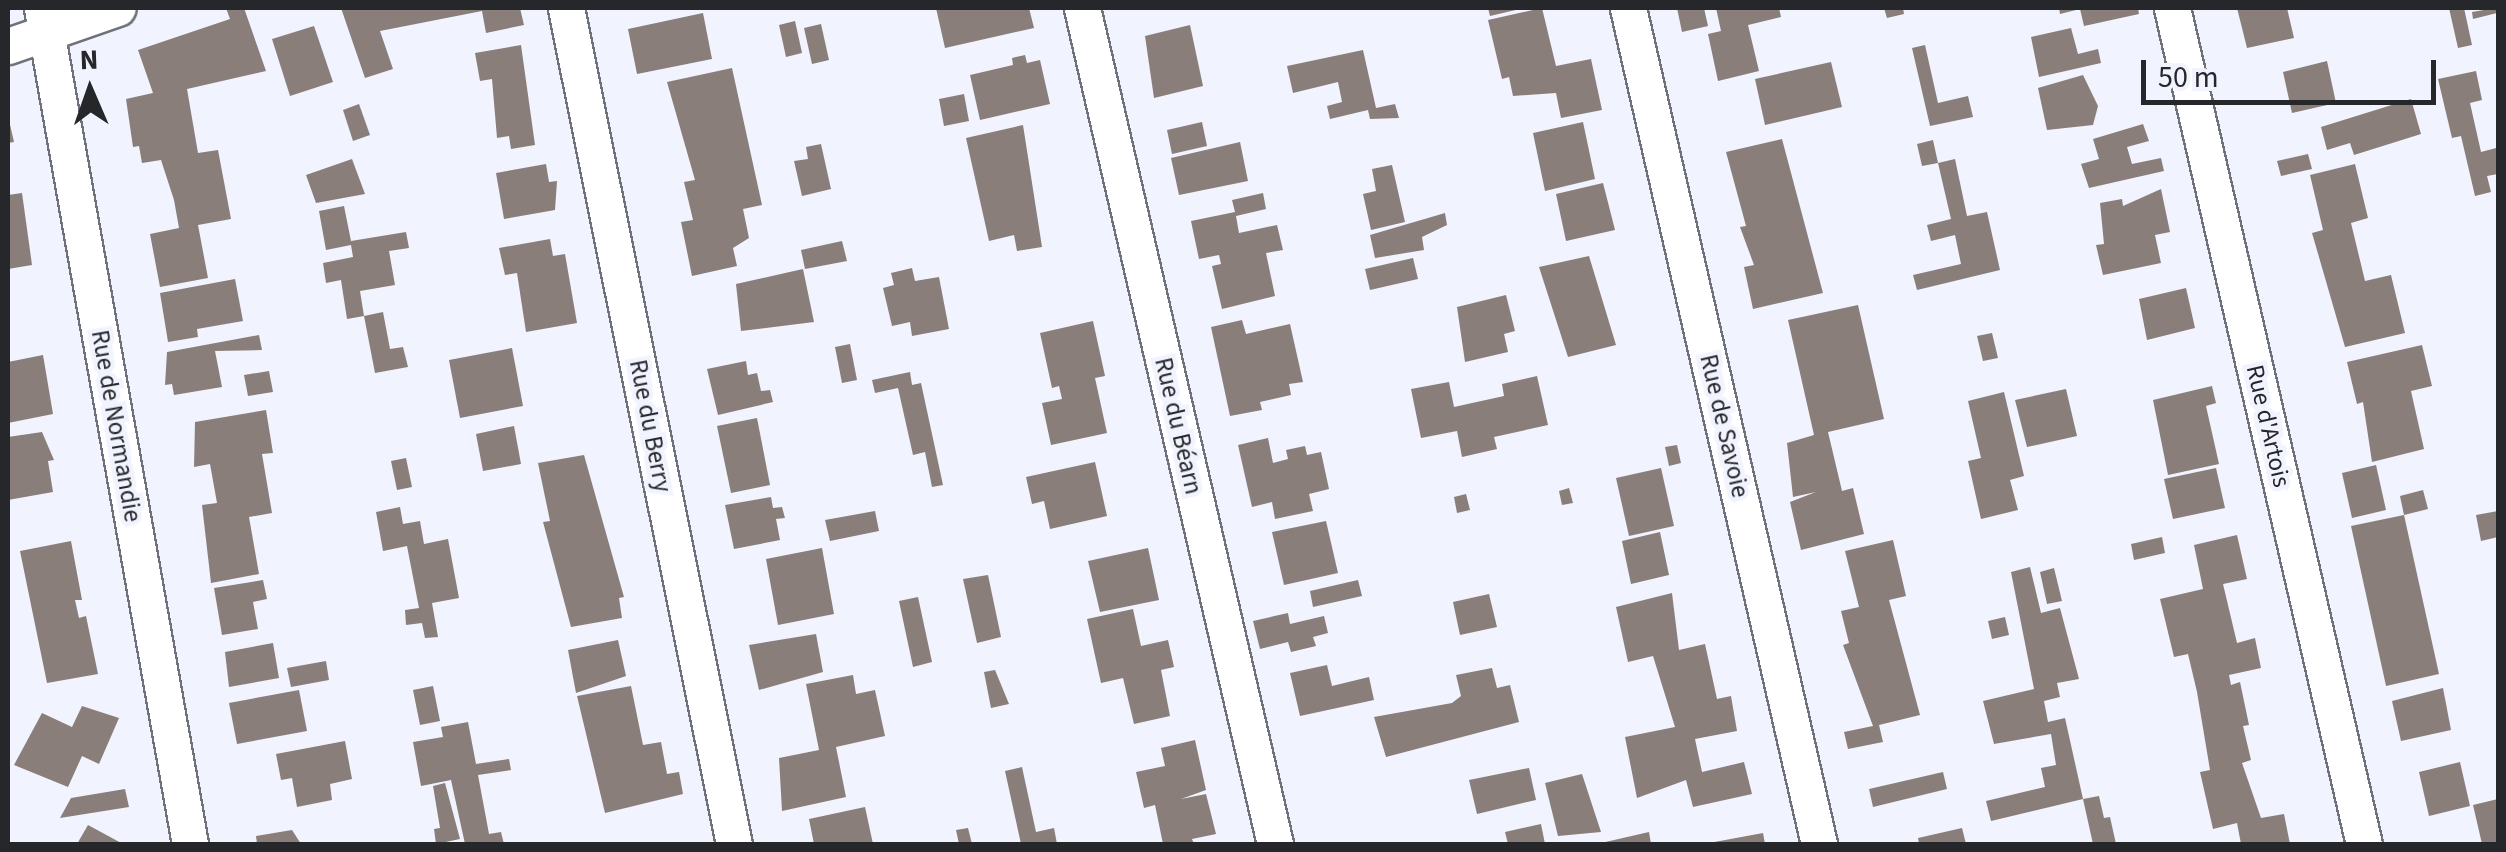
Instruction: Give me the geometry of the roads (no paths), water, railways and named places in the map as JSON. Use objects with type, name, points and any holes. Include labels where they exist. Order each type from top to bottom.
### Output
[{"type":"street","points":[[8,46],[44,20],[118,8]]},
{"type":"street","name":"Rue du Berry","points":[[566,8],[734,844]]},
{"type":"street","name":"Rue du Béarn","points":[[1082,8],[1274,844]]},
{"type":"street","name":"Rue de Savoie","points":[[1628,8],[1819,844]]},
{"type":"street","name":"Rue d'Artois","points":[[2172,8],[2364,844]]},
{"type":"street","name":"Rue de Normandie","points":[[44,20],[190,844]]}]
